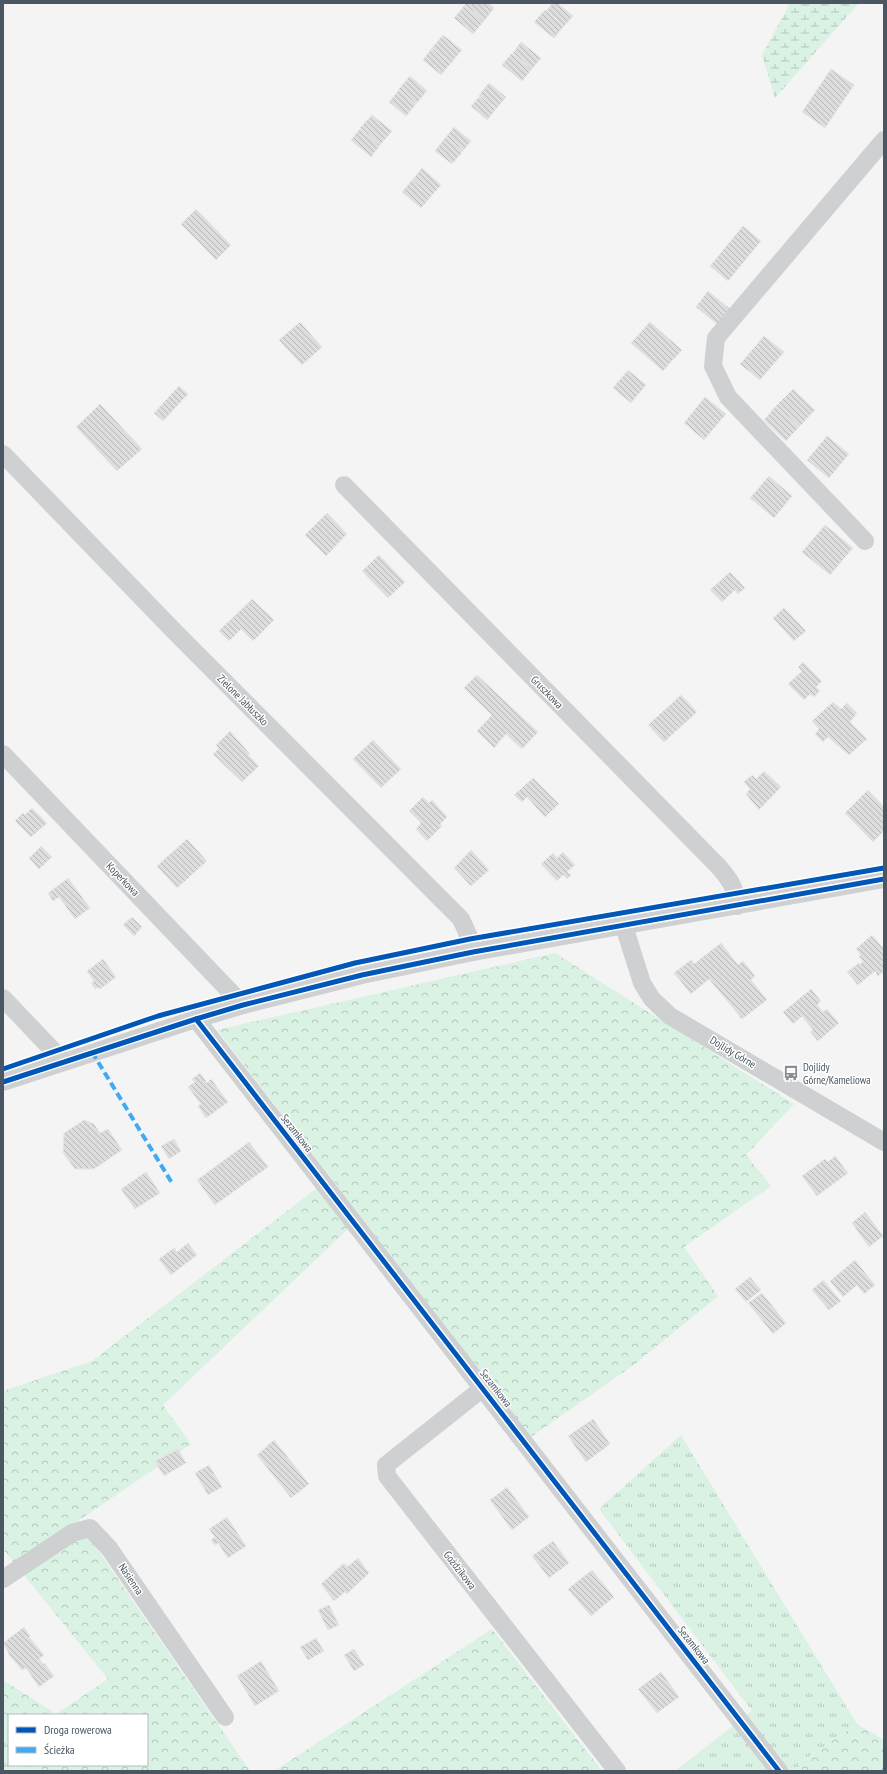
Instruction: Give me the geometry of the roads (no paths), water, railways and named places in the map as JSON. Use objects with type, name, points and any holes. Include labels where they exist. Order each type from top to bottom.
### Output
[{"type":"street","points":[[865,542],[728,397],[713,366],[716,338],[884,140]]},
{"type":"street","name":"Zielone Jabłuszko","points":[[3,454],[181,638],[461,919],[470,940],[473,952]]},
{"type":"street","name":"Gruszkowa","points":[[344,485],[719,867],[732,883],[736,893],[737,906]]},
{"type":"street","name":"Koperkowa","points":[[3,754],[243,1005]]},
{"type":"street","points":[[3,1082],[63,1061],[196,1019],[243,1005],[362,975],[473,952],[884,879]]},
{"type":"street","name":"Dojlidy Górne","points":[[624,926],[642,982],[652,999],[670,1016],[884,1142]]},
{"type":"street","points":[[3,998],[63,1061]]},
{"type":"street","name":"Sezamkowa","points":[[196,1019],[484,1388],[779,1771]]},
{"type":"street","name":"Goździkowa","points":[[484,1388],[386,1465],[387,1476],[617,1771]]},
{"type":"street","name":"Nasienna","points":[[3,1578],[72,1533],[90,1528],[109,1548],[225,1717]]},
{"type":"place","name":"Dojlidy Górne/Kameliowa","points":[[791,1073]]}]
